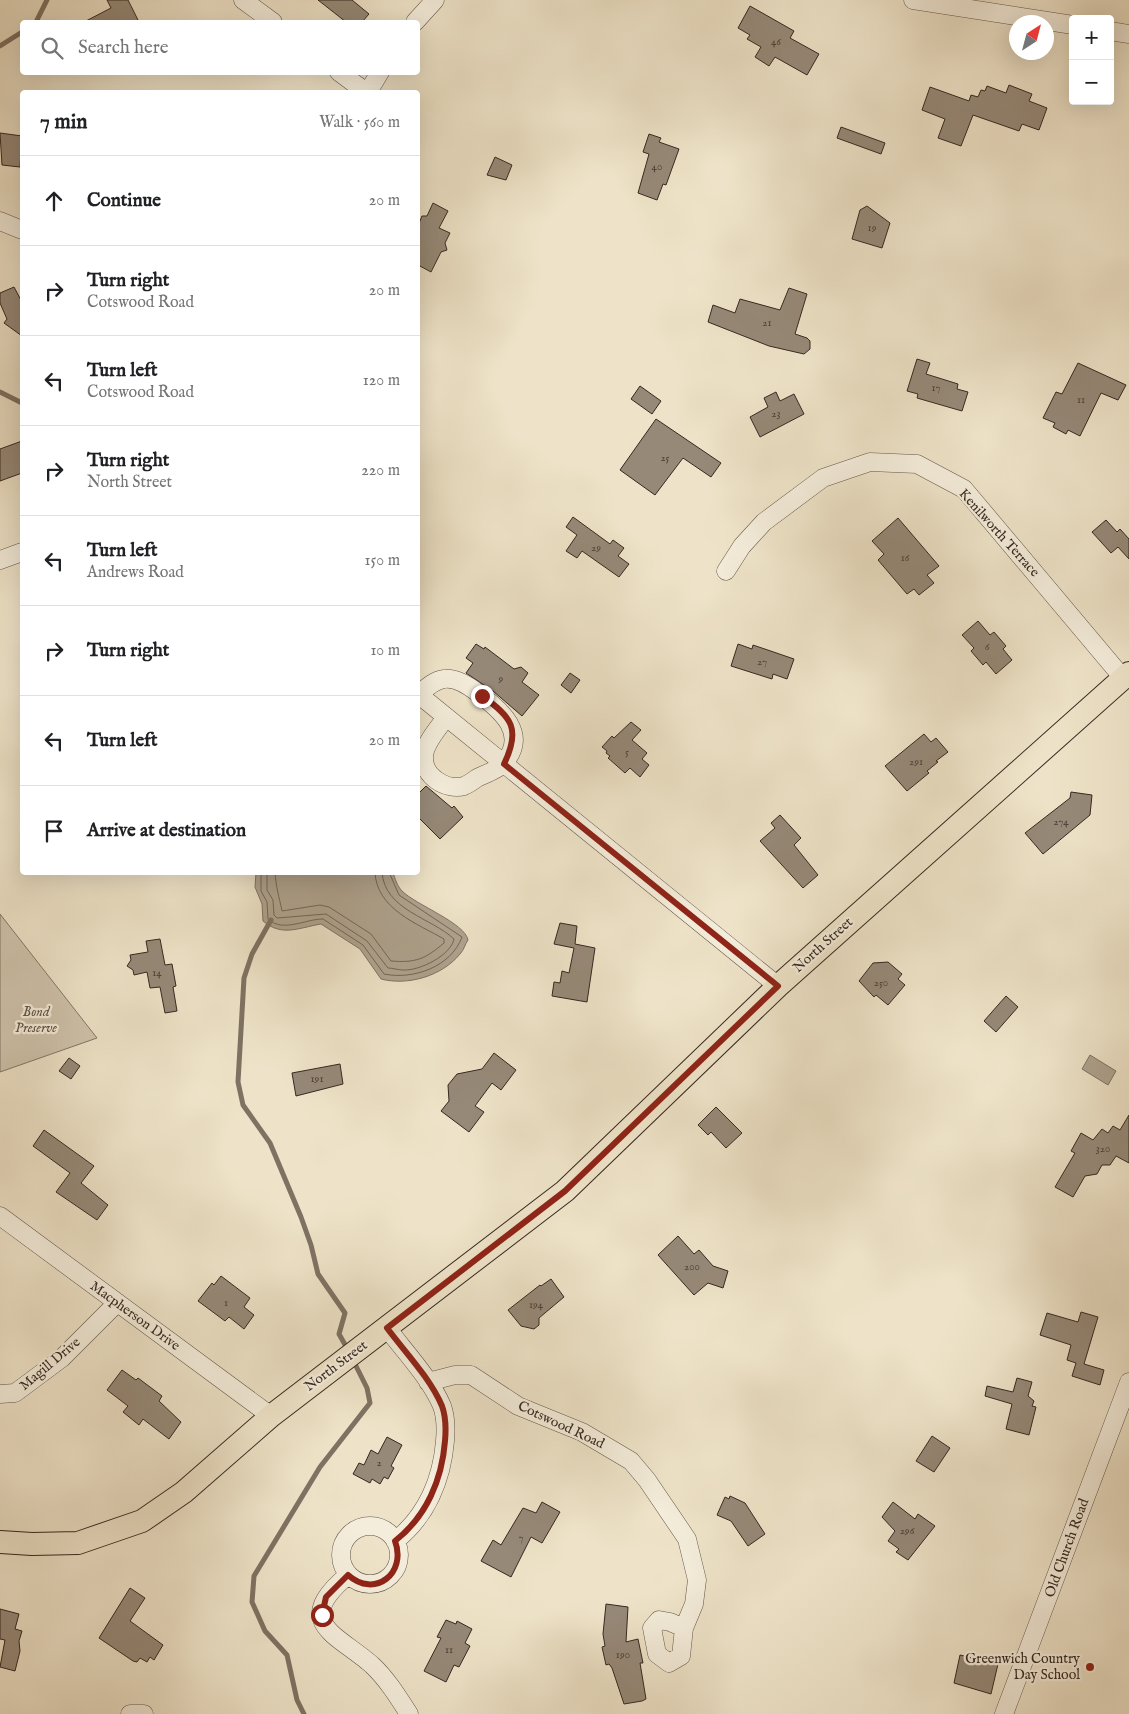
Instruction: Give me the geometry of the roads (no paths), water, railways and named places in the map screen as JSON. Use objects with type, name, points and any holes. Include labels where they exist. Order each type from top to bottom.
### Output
[{"type":"main road","name":"North Street","points":[[0,1542],[32,1544],[78,1543],[142,1521],[184,1492],[270,1416],[565,1191],[778,986],[1126,675]]},
{"type":"street","points":[[243,0],[270,20]]},
{"type":"street","points":[[416,20],[434,0]]},
{"type":"street","points":[[913,0],[1069,25]]},
{"type":"street","points":[[1114,32],[1129,34]]},
{"type":"street","points":[[343,75],[364,90]]},
{"type":"street","points":[[368,90],[378,75]]},
{"type":"street","points":[[0,221],[20,229]]},
{"type":"street","name":"Kenilworth Terrace","points":[[726,571],[742,546],[764,522],[823,478],[870,462],[918,464],[964,489],[1126,675]]},
{"type":"street","points":[[0,560],[20,553]]},
{"type":"street","points":[[420,693],[435,682],[450,679],[462,682],[506,715],[514,735],[513,746],[504,764],[464,786],[454,787],[432,777],[422,765],[423,756],[446,717]]},
{"type":"street","points":[[420,696],[778,986]]},
{"type":"street","name":"Macpherson Drive","points":[[0,1216],[270,1416]]},
{"type":"street","name":"Magill Drive","points":[[0,1394],[14,1393],[62,1358],[117,1303]]},
{"type":"street","points":[[387,1328],[428,1382],[444,1414],[446,1432],[438,1484],[414,1522],[395,1541]]},
{"type":"street","name":"Cotswood Road","points":[[428,1382],[455,1375],[471,1376],[518,1406],[582,1432],[631,1461],[647,1480],[687,1540],[697,1580],[694,1604],[684,1628]]},
{"type":"street","name":"Old Church Road","points":[[1004,1714],[1129,1382]]},
{"type":"street","points":[[362,1526],[381,1528],[395,1541],[399,1560],[390,1577],[372,1585],[363,1584],[348,1575],[342,1565],[340,1555],[346,1537],[353,1530],[362,1526]]},
{"type":"street","points":[[348,1575],[326,1597],[322,1608],[323,1623],[339,1642],[377,1670],[409,1714]]},
{"type":"street","points":[[130,1714],[144,1714]]},
{"type":"water","points":[[256,875],[394,875],[402,891],[458,927],[468,940],[453,962],[434,973],[413,980],[391,981],[381,979],[360,949],[321,924],[284,930],[270,926],[263,921],[262,904],[255,887]]},
{"type":"water","points":[[1090,1055],[1116,1071],[1108,1085],[1082,1069]]},
{"type":"waterway","points":[[37,20],[47,0]]},
{"type":"waterway","points":[[0,46],[20,33]]},
{"type":"waterway","points":[[0,392],[20,402]]},
{"type":"waterway","points":[[271,920],[252,954],[244,978],[238,1082],[243,1105],[270,1143],[301,1217],[311,1245],[318,1274],[345,1313],[339,1334],[348,1350]]},
{"type":"waterway","points":[[304,1714],[297,1700],[287,1655],[265,1631],[252,1602],[254,1576],[320,1467],[370,1403],[367,1388],[353,1360]]},
{"type":"place","name":"Greenwich Country Day School","points":[[1090,1667]]},
{"type":"park label","name":"Bond Preserve","points":[[36,1020]]}]
